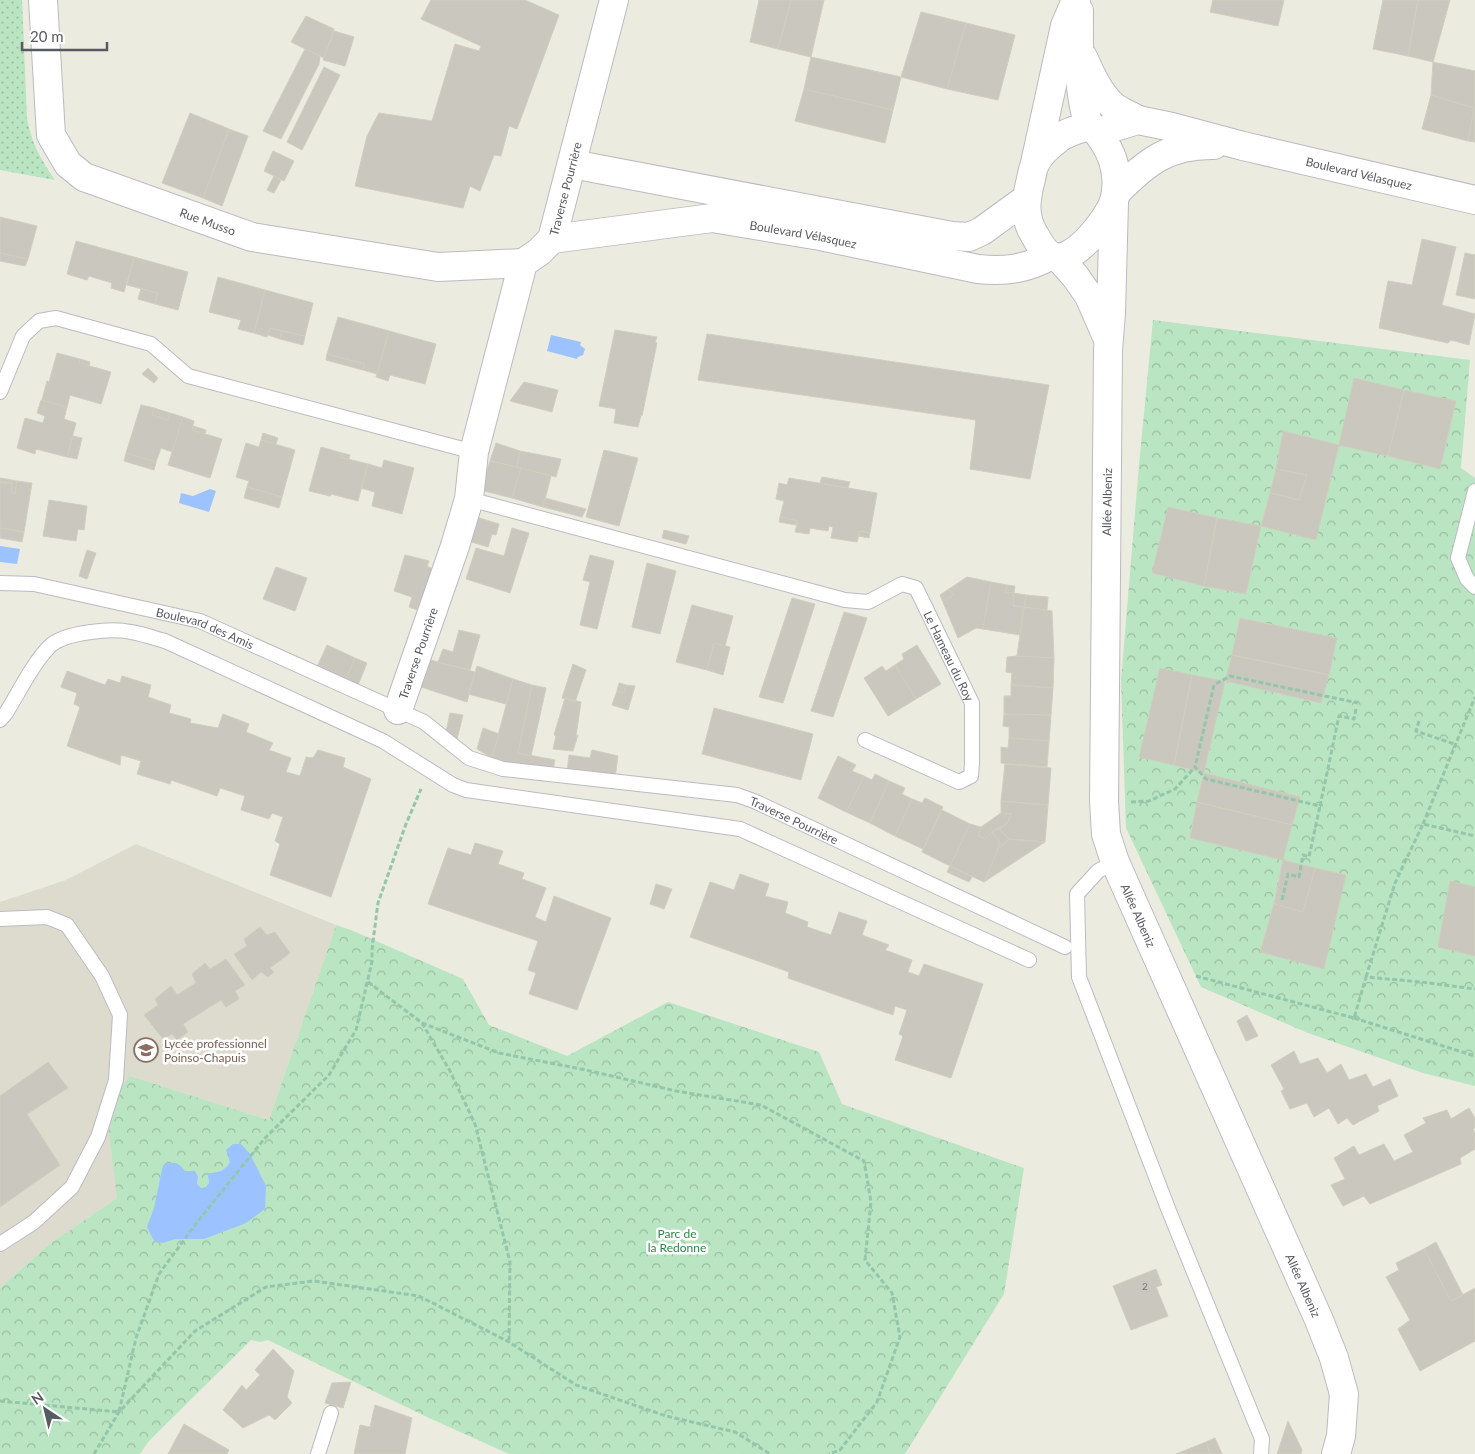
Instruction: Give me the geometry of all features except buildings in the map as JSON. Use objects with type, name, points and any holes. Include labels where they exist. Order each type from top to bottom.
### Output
[{"type":"street","name":"Rue Musso","points":[[43,0],[51,135],[68,164],[84,177],[252,237],[438,267],[523,263]]},
{"type":"street","name":"Traverse Pourrière","points":[[398,710],[455,546],[469,499],[474,452],[523,263],[539,252],[552,239],[614,0]]},
{"type":"street","points":[[1077,0],[1081,91],[1084,110],[1111,154],[1116,173],[1115,197],[1104,221],[1090,239],[1076,250],[1055,257],[1041,246],[1032,230],[1026,214],[1026,199],[1065,26],[1077,0]]},
{"type":"street","points":[[1080,49],[1102,94],[1114,107],[1138,120]]},
{"type":"street","name":"Boulevard Vélasquez","points":[[1094,129],[1138,120],[1475,200]]},
{"type":"street","points":[[1035,164],[1047,148],[1059,137],[1094,129]]},
{"type":"street","name":"Boulevard Vélasquez","points":[[1115,197],[1142,167],[1178,148],[1197,145],[1243,146]]},
{"type":"street","name":"Boulevard Vélasquez","points":[[572,164],[952,236],[969,237],[982,231],[1026,199]]},
{"type":"street","name":"Allée Albeniz","points":[[1115,197],[1109,339],[1104,801],[1106,834],[1115,862],[1319,1320],[1334,1358],[1344,1394],[1341,1436],[1336,1454]]},
{"type":"street","name":"Boulevard Vélasquez","points":[[552,239],[712,218],[820,236],[998,271],[1036,264],[1055,257]]},
{"type":"street","name":"Allée Albeniz","points":[[1055,257],[1075,276],[1089,296],[1109,339]]},
{"type":"lane","points":[[0,392],[23,336],[39,321],[56,318],[151,344],[188,376],[474,452]]},
{"type":"lane","points":[[1475,491],[1458,558],[1467,579],[1475,587]]},
{"type":"lane","name":"Le Hameau du Roy","points":[[469,499],[845,600],[868,602],[902,584],[916,588],[972,703],[971,776],[959,782],[865,740]]},
{"type":"lane","name":"Boulevard des Amis","points":[[0,584],[34,584],[200,620],[398,710]]},
{"type":"lane","points":[[0,720],[38,661],[51,645],[70,635],[97,632],[130,632],[165,641],[383,741],[453,785],[466,790],[740,829],[1029,960]]},
{"type":"lane","name":"Traverse Pourrière","points":[[398,710],[424,722],[469,758],[503,769],[737,795],[754,801],[1065,946]]},
{"type":"lane","points":[[1115,862],[1098,871],[1077,894],[1079,977],[1169,1211],[1262,1439],[1261,1454]]},
{"type":"lane","points":[[0,919],[47,917],[67,925],[102,976],[120,1015],[116,1080],[98,1137],[72,1186],[34,1222],[0,1244]]},
{"type":"lane","points":[[318,1454],[331,1413]]},
{"type":"path","points":[[1104,801],[1149,801],[1175,789],[1195,767],[1214,685],[1230,676],[1358,703]]},
{"type":"path","points":[[1354,1018],[1395,883],[1423,824],[1475,697]]},
{"type":"path","points":[[1282,900],[1288,874],[1299,877],[1303,855],[1309,857],[1339,716],[1354,719],[1356,709]]},
{"type":"path","points":[[1419,721],[1416,731],[1456,745]]},
{"type":"path","points":[[119,1412],[136,1338],[159,1274],[198,1221],[265,1138],[329,1075],[356,1030],[372,962],[378,903],[406,824],[420,791],[424,767]]},
{"type":"path","points":[[1195,767],[1206,779],[1320,806]]},
{"type":"path","points":[[1423,824],[1475,836]]},
{"type":"path","points":[[1169,983],[1198,975],[1354,1018],[1475,1056]]},
{"type":"path","points":[[1366,977],[1475,989]]},
{"type":"path","points":[[368,982],[422,1023],[500,1053],[586,1070],[676,1091],[761,1105],[864,1161],[871,1202],[865,1260],[892,1293],[900,1336],[877,1402],[840,1450],[829,1454]]},
{"type":"path","points":[[422,1023],[450,1071],[475,1124],[510,1262],[509,1342]]},
{"type":"path","points":[[94,1454],[119,1412],[195,1331],[266,1287],[314,1281],[419,1296],[509,1342],[576,1385],[666,1416],[735,1432],[770,1454]]},
{"type":"path","points":[[0,1401],[119,1412]]},
{"type":"shaded area","name":"Lycée professionnel Poinso-Chapuis","points":[[136,844],[336,925],[269,1120],[130,1076],[117,1198],[47,1246],[0,1288],[0,902],[66,880]]},
{"type":"green space","points":[[0,0],[22,0],[27,118],[37,150],[55,180],[0,170]]},
{"type":"green space","points":[[1153,320],[1470,360],[1461,468],[1475,478],[1475,1086],[1423,1073],[1308,1033],[1201,987],[1126,828],[1121,681]]},
{"type":"green space","name":"Parc de la Redonne","points":[[336,925],[463,979],[489,1025],[567,1056],[668,1002],[819,1052],[842,1104],[1024,1168],[1004,1294],[905,1454],[509,1454],[429,1418],[268,1340],[260,1342],[251,1340],[149,1441],[140,1454],[0,1454],[0,1288],[47,1246],[117,1198],[109,1131],[121,1089],[130,1076],[269,1120]]},
{"type":"water","points":[[551,335],[581,342],[580,345],[585,349],[583,355],[577,359],[547,351]]},
{"type":"water","points":[[210,489],[216,491],[209,512],[179,503],[181,493],[193,496]]},
{"type":"water","points":[[0,546],[20,549],[17,564],[0,562]]},
{"type":"water","points":[[233,1144],[241,1144],[250,1154],[266,1186],[265,1209],[246,1223],[204,1239],[176,1239],[162,1243],[154,1241],[147,1227],[154,1208],[163,1165],[176,1163],[185,1171],[195,1171],[198,1177],[197,1184],[201,1188],[206,1187],[209,1183],[208,1173],[221,1171],[230,1162],[226,1150]]},
{"type":"place","name":"Lycée professionnel Poinso-Chapuis","points":[[146,1050]]}]
